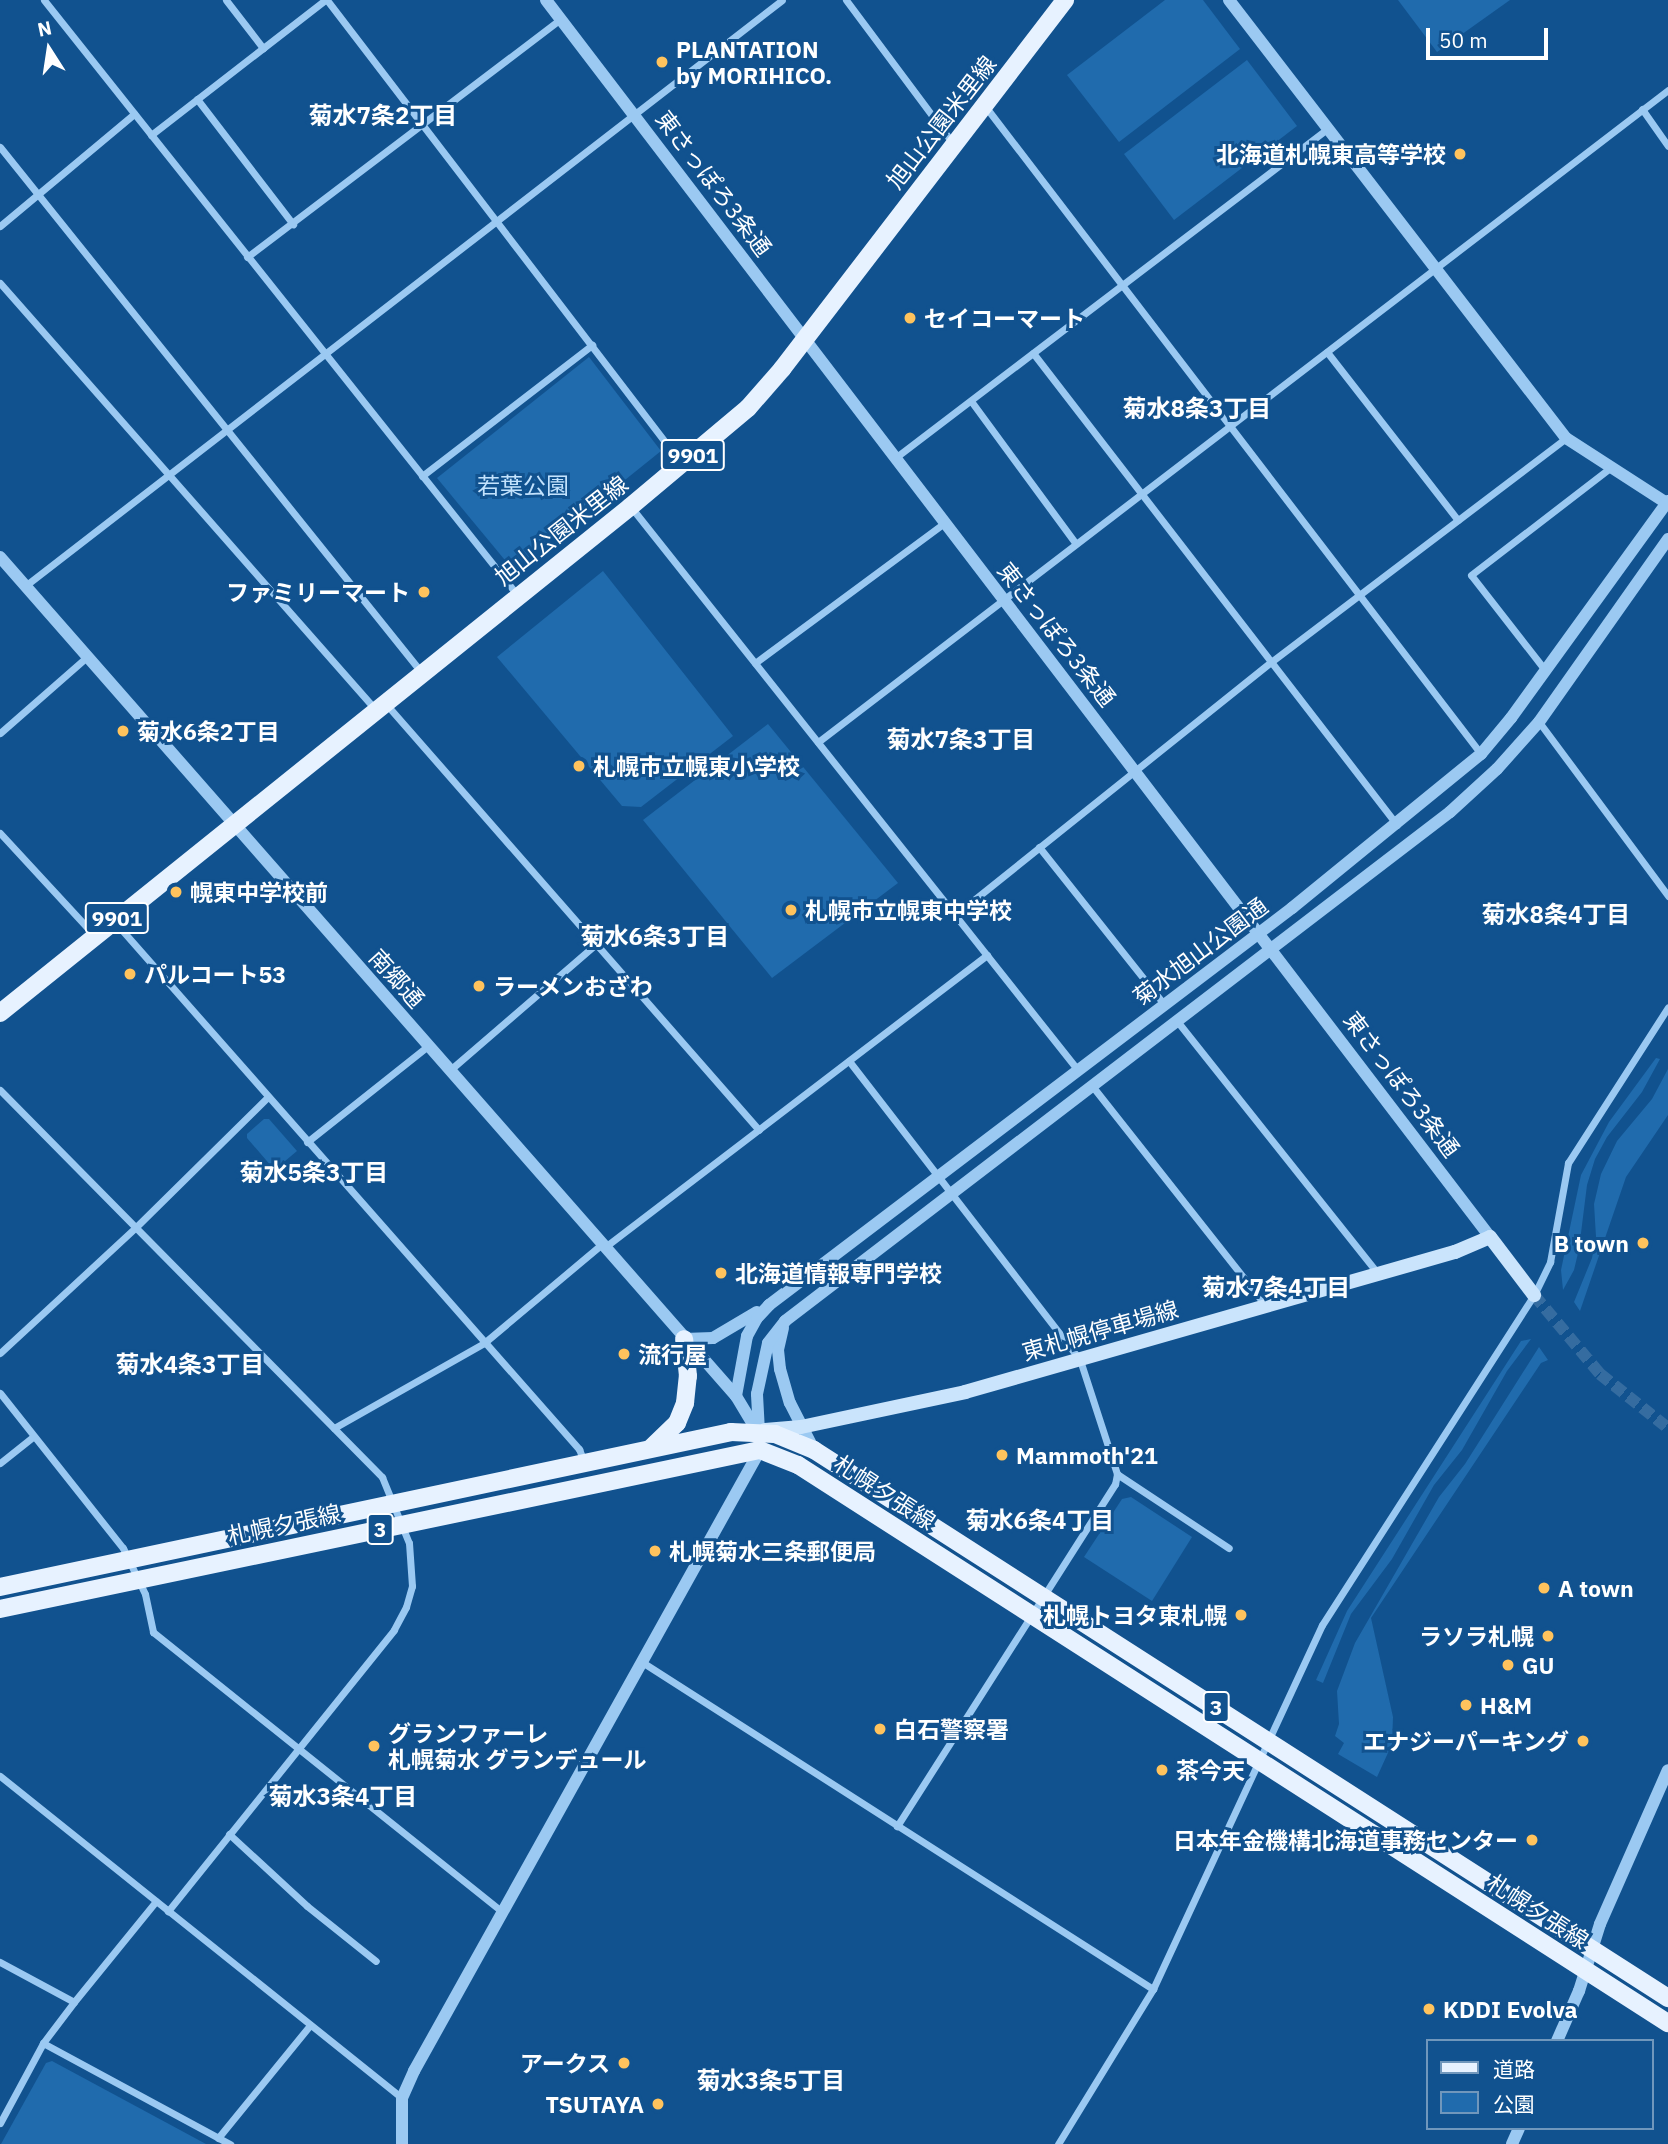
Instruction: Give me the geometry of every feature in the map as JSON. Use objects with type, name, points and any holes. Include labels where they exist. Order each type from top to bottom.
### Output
[{"type":"main road","name":"旭山公園米里線","points":[[0,1013],[380,705],[630,507],[748,408],[985,105],[1062,2]]},
{"type":"main road","name":"東札幌停車場線","points":[[757,1431],[801,1427],[965,1392],[1455,1252],[1490,1237]]},
{"type":"main road","name":"東さっぽろ3条通","points":[[1490,1237],[1534,1295]]},
{"type":"main road","points":[[651,1448],[677,1423],[685,1403],[688,1376],[684,1339]]},
{"type":"main road","name":"札幌夕張線","points":[[0,1587],[731,1432],[757,1431],[793,1439],[1668,1998]]},
{"type":"main road","name":"札幌夕張線","points":[[0,1609],[760,1450],[798,1465],[1668,2023]]},
{"type":"street","points":[[44,0],[518,596]]},
{"type":"street","points":[[226,0],[263,48]]},
{"type":"street","points":[[150,135],[326,0],[682,464]]},
{"type":"street","name":"東さっぽろ3条通","points":[[546,0],[1490,1237]]},
{"type":"street","points":[[25,586],[782,0]]},
{"type":"street","points":[[846,0],[954,145]]},
{"type":"street","points":[[1229,0],[1434,270],[1566,438],[1667,503]]},
{"type":"street","points":[[247,257],[561,19]]},
{"type":"street","points":[[818,742],[1668,90]]},
{"type":"street","points":[[197,99],[293,224]]},
{"type":"street","points":[[985,105],[1481,754]]},
{"type":"street","points":[[1642,109],[1668,146]]},
{"type":"street","points":[[0,226],[134,114]]},
{"type":"street","points":[[895,459],[1326,129]]},
{"type":"street","points":[[0,147],[422,673]]},
{"type":"street","points":[[0,283],[170,475],[596,944],[759,1130]]},
{"type":"street","points":[[422,476],[592,345]]},
{"type":"street","points":[[1326,352],[1458,520]]},
{"type":"street","points":[[1033,353],[1397,825]]},
{"type":"street","points":[[971,401],[1076,544]]},
{"type":"street","points":[[955,915],[1271,662],[1566,438]]},
{"type":"street","points":[[1545,670],[1471,575],[1611,467]]},
{"type":"street","name":"菊水旭山公園通","points":[[736,1396],[747,1336],[757,1318],[769,1305],[1259,933],[1397,825],[1481,754],[1511,718],[1667,503]]},
{"type":"street","points":[[630,507],[1077,1069]]},
{"type":"street","points":[[755,663],[944,523]]},
{"type":"street","name":"菊水旭山公園通","points":[[757,1431],[757,1394],[768,1343],[785,1321],[1450,812],[1497,769],[1539,722],[1668,539]]},
{"type":"street","name":"南郷通","points":[[0,557],[736,1396],[757,1431]]},
{"type":"street","points":[[0,733],[88,656]]},
{"type":"street","points":[[1539,722],[1668,896]]},
{"type":"street","points":[[0,833],[96,937]]},
{"type":"street","points":[[1039,847],[1164,1004]]},
{"type":"street","points":[[114,920],[579,1449],[584,1462]]},
{"type":"street","points":[[449,1071],[596,944]]},
{"type":"street","points":[[334,1428],[484,1343],[604,1246],[987,955]]},
{"type":"street","points":[[1058,2144],[1153,1989],[1322,1625],[1534,1295],[1550,1262],[1568,1163],[1668,1007]]},
{"type":"street","points":[[1177,1021],[1378,1274]]},
{"type":"street","points":[[307,1142],[429,1045]]},
{"type":"street","points":[[849,1061],[939,1174],[1080,1360],[1117,1474],[1115,1484],[897,1826]]},
{"type":"street","points":[[1093,1087],[1267,1307]]},
{"type":"street","points":[[0,1090],[382,1477],[409,1543],[413,1576],[410,1597],[402,1617],[168,1911]]},
{"type":"street","points":[[0,1353],[136,1227],[268,1097]]},
{"type":"street","points":[[684,1339],[713,1338],[769,1305]]},
{"type":"street","points":[[785,1321],[778,1350],[780,1369],[801,1427],[814,1450]]},
{"type":"street","points":[[0,1393],[129,1560],[139,1580],[153,1632],[503,1912]]},
{"type":"street","points":[[402,2144],[402,2098],[414,2071],[760,1450],[757,1431]]},
{"type":"street","points":[[0,1463],[34,1436]]},
{"type":"street","points":[[1117,1474],[1229,1548]]},
{"type":"street","points":[[642,1662],[1153,1989]]},
{"type":"street","points":[[1558,2039],[1668,1770]]},
{"type":"street","points":[[0,1776],[402,2098]]},
{"type":"street","points":[[229,1834],[307,1906],[376,1961]]},
{"type":"street","points":[[0,2123],[43,2043],[156,1901]]},
{"type":"street","points":[[0,1962],[74,2002]]},
{"type":"street","points":[[218,2138],[310,2025]]},
{"type":"street","points":[[43,2043],[230,2144]]},
{"type":"green space","points":[[1165,0],[1203,0],[1240,49],[1119,142],[1067,75]]},
{"type":"green space","points":[[1398,0],[1510,0],[1437,52]]},
{"type":"green space","points":[[1247,60],[1297,126],[1174,220],[1124,154]]},
{"type":"green space","name":"若葉公園","points":[[589,357],[661,451],[513,570],[437,478]]},
{"type":"green space","points":[[603,571],[733,736],[641,807],[622,806],[497,657]]},
{"type":"green space","points":[[768,724],[898,883],[772,978],[643,820]]},
{"type":"green space","points":[[1656,1058],[1660,1059],[1642,1092],[1607,1137],[1595,1159],[1587,1185],[1574,1270],[1563,1290],[1561,1270],[1581,1175],[1609,1122]]},
{"type":"green space","points":[[1668,1069],[1668,1115],[1626,1177],[1580,1311],[1574,1302],[1592,1258],[1596,1237],[1594,1204],[1601,1174],[1617,1141],[1652,1099]]},
{"type":"green space","points":[[264,1119],[269,1119],[297,1151],[278,1167],[272,1167],[247,1138],[247,1134]]},
{"type":"green space","points":[[1531,1339],[1507,1371],[1462,1450],[1434,1485],[1392,1559],[1351,1614],[1323,1683],[1316,1680],[1347,1611],[1521,1341]]},
{"type":"green space","points":[[1539,1347],[1548,1360],[1541,1363],[1371,1618],[1393,1717],[1392,1744],[1377,1777],[1338,1754],[1344,1743],[1335,1736],[1339,1724],[1337,1691],[1355,1643],[1439,1497],[1465,1464]]},
{"type":"green space","points":[[1131,1497],[1192,1537],[1152,1601],[1084,1557],[1122,1499]]},
{"type":"green space","points":[[52,2061],[206,2144],[1,2144],[46,2063]]},
{"type":"tunnel","points":[[1534,1295],[1600,1374],[1668,1428]]},
{"type":"place","name":"PLANTATION by MORIHICO.","points":[[662,62]]},
{"type":"place","name":"北海道札幌東高等学校","points":[[1460,154]]},
{"type":"place","name":"セイコーマート","points":[[910,318]]},
{"type":"place","name":"ファミリーマート","points":[[424,592]]},
{"type":"place","name":"菊水6条2丁目","points":[[123,731]]},
{"type":"place","name":"札幌市立幌東小学校","points":[[579,766]]},
{"type":"place","name":"幌東中学校前","points":[[176,892]]},
{"type":"place","name":"札幌市立幌東中学校","points":[[791,910]]},
{"type":"place","name":"パルコート53","points":[[130,974]]},
{"type":"place","name":"ラーメンおざわ","points":[[479,986]]},
{"type":"place","name":"B town","points":[[1643,1243]]},
{"type":"place","name":"北海道情報専門学校","points":[[721,1273]]},
{"type":"place","name":"流行屋","points":[[624,1354]]},
{"type":"place","name":"Mammoth'21","points":[[1002,1455]]},
{"type":"place","name":"札幌菊水三条郵便局","points":[[655,1551]]},
{"type":"place","name":"A town","points":[[1544,1588]]},
{"type":"place","name":"札幌トヨタ東札幌","points":[[1241,1615]]},
{"type":"place","name":"ラソラ札幌","points":[[1548,1636]]},
{"type":"place","name":"GU","points":[[1508,1665]]},
{"type":"place","name":"H&M","points":[[1466,1705]]},
{"type":"place","name":"白石警察署","points":[[880,1729]]},
{"type":"place","name":"エナジーパーキング","points":[[1583,1741]]},
{"type":"place","name":"グランファーレ 札幌菊水 グランデュール","points":[[374,1746]]},
{"type":"place","name":"茶今天","points":[[1162,1770]]},
{"type":"place","name":"日本年金機構北海道事務センター","points":[[1532,1840]]},
{"type":"place","name":"KDDI Evolva","points":[[1429,2009]]},
{"type":"place","name":"アークス","points":[[624,2063]]},
{"type":"place","name":"TSUTAYA","points":[[658,2104]]},
{"type":"district","name":"菊水7条2丁目","points":[[383,116]]},
{"type":"district","name":"菊水8条3丁目","points":[[1197,409]]},
{"type":"district","name":"菊水7条3丁目","points":[[961,740]]},
{"type":"district","name":"菊水8条4丁目","points":[[1556,915]]},
{"type":"district","name":"菊水6条3丁目","points":[[655,937]]},
{"type":"district","name":"菊水5条3丁目","points":[[314,1173]]},
{"type":"district","name":"菊水7条4丁目","points":[[1276,1288]]},
{"type":"district","name":"菊水4条3丁目","points":[[190,1365]]},
{"type":"district","name":"菊水6条4丁目","points":[[1040,1521]]},
{"type":"district","name":"菊水3条4丁目","points":[[343,1797]]},
{"type":"district","name":"菊水3条5丁目","points":[[771,2081]]}]
